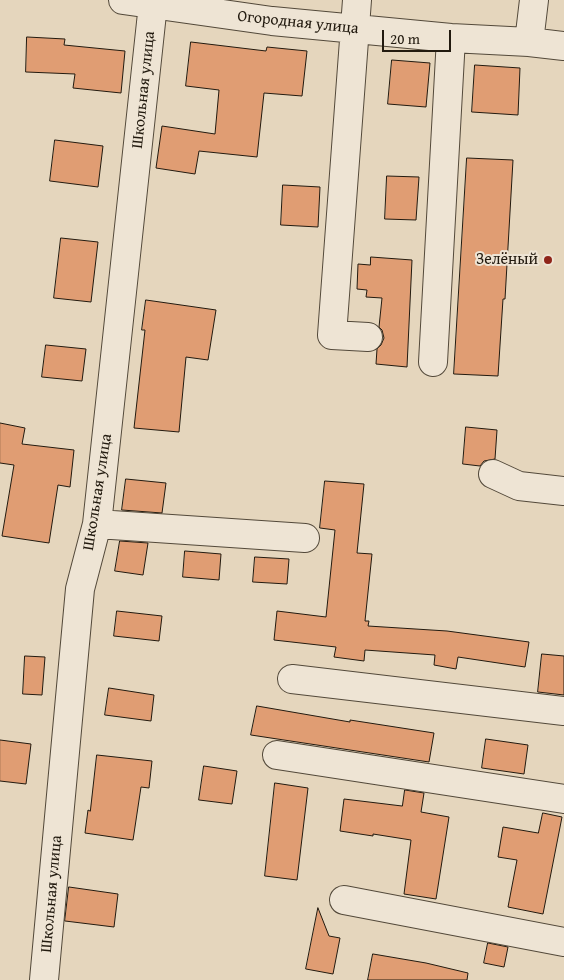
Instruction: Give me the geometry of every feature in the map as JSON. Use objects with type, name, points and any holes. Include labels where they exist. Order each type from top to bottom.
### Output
[{"type":"street","name":"Огородная улица","points":[[124,0],[153,4],[273,10],[346,28],[564,46]]},
{"type":"street","points":[[324,184],[332,158],[346,28],[357,0]]},
{"type":"street","points":[[529,42],[534,0]]},
{"type":"street","name":"Школьная улица","points":[[44,980],[80,589],[97,524],[153,4]]},
{"type":"street","points":[[346,28],[332,335],[368,337]]},
{"type":"street","points":[[433,362],[451,38]]},
{"type":"street","points":[[493,474],[519,486],[564,491]]},
{"type":"street","points":[[97,524],[305,538]]},
{"type":"street","points":[[320,667],[440,685],[453,697]]},
{"type":"street","points":[[292,679],[564,711]]},
{"type":"street","points":[[277,755],[564,799]]},
{"type":"street","points":[[344,900],[564,942]]},
{"type":"building","points":[[27,37],[65,39],[64,45],[125,51],[121,93],[73,88],[75,74],[26,72]]},
{"type":"building","points":[[191,42],[266,51],[267,47],[307,51],[302,96],[264,93],[257,157],[199,151],[195,174],[156,168],[162,126],[215,134],[219,90],[186,86]]},
{"type":"building","points":[[392,60],[430,63],[426,107],[388,104]]},
{"type":"building","points":[[475,65],[520,68],[518,115],[472,112]]},
{"type":"building","points":[[55,140],[103,146],[98,187],[50,181]]},
{"type":"building","points":[[467,158],[513,160],[505,299],[503,299],[498,376],[454,374]]},
{"type":"building","points":[[387,176],[419,177],[416,220],[385,219]]},
{"type":"building","points":[[283,185],[320,187],[318,227],[281,225]]},
{"type":"building","points":[[61,238],[98,242],[91,302],[54,298]]},
{"type":"building","points":[[371,257],[412,260],[407,367],[376,364],[377,349],[384,338],[379,327],[382,298],[366,297],[367,290],[357,289],[358,264],[370,265]]},
{"type":"building","points":[[146,300],[216,310],[208,360],[186,357],[179,432],[134,428],[145,330],[142,330]]},
{"type":"building","points":[[46,345],[86,349],[82,381],[42,377]]},
{"type":"building","points":[[0,423],[25,428],[22,444],[74,450],[70,487],[58,485],[49,543],[2,536],[14,465],[0,463]]},
{"type":"building","points":[[466,427],[497,430],[495,459],[484,461],[480,466],[463,464]]},
{"type":"building","points":[[126,479],[166,483],[162,513],[122,510]]},
{"type":"building","points":[[325,481],[364,484],[357,553],[372,554],[365,621],[369,621],[368,626],[447,631],[529,642],[525,667],[458,657],[456,669],[434,665],[435,655],[365,650],[364,661],[334,657],[336,647],[274,640],[277,611],[326,617],[335,530],[320,528]]},
{"type":"building","points":[[120,541],[148,543],[143,575],[115,571]]},
{"type":"building","points":[[185,551],[221,554],[219,580],[183,577]]},
{"type":"building","points":[[255,557],[289,559],[287,584],[253,582]]},
{"type":"building","points":[[117,611],[162,616],[159,641],[114,636]]},
{"type":"building","points":[[542,654],[564,656],[564,695],[538,692]]},
{"type":"building","points":[[25,656],[45,657],[42,695],[23,694]]},
{"type":"building","points":[[109,688],[154,695],[151,721],[105,715]]},
{"type":"building","points":[[257,706],[350,722],[350,720],[434,733],[429,762],[251,735]]},
{"type":"building","points":[[486,739],[528,745],[524,774],[482,768]]},
{"type":"building","points":[[0,740],[31,744],[26,784],[0,781]]},
{"type":"building","points":[[97,755],[152,761],[149,788],[141,787],[133,840],[85,833],[88,810],[90,811]]},
{"type":"building","points":[[204,766],[237,771],[232,804],[199,800]]},
{"type":"building","points":[[275,783],[308,788],[297,880],[265,876]]},
{"type":"building","points":[[405,790],[424,793],[421,812],[449,817],[436,899],[404,894],[411,840],[340,831],[344,799],[402,806]]},
{"type":"building","points":[[543,813],[562,817],[543,914],[508,907],[517,860],[498,857],[503,827],[538,833]]},
{"type":"building","points":[[69,887],[118,894],[114,927],[65,921]]},
{"type":"building","points":[[318,908],[329,936],[340,938],[333,974],[306,969]]},
{"type":"building","points":[[488,943],[508,947],[504,967],[484,963]]},
{"type":"building","points":[[373,954],[426,963],[468,973],[467,980],[368,980]]},
{"type":"place","name":"Зелёный","points":[[548,260]]}]
